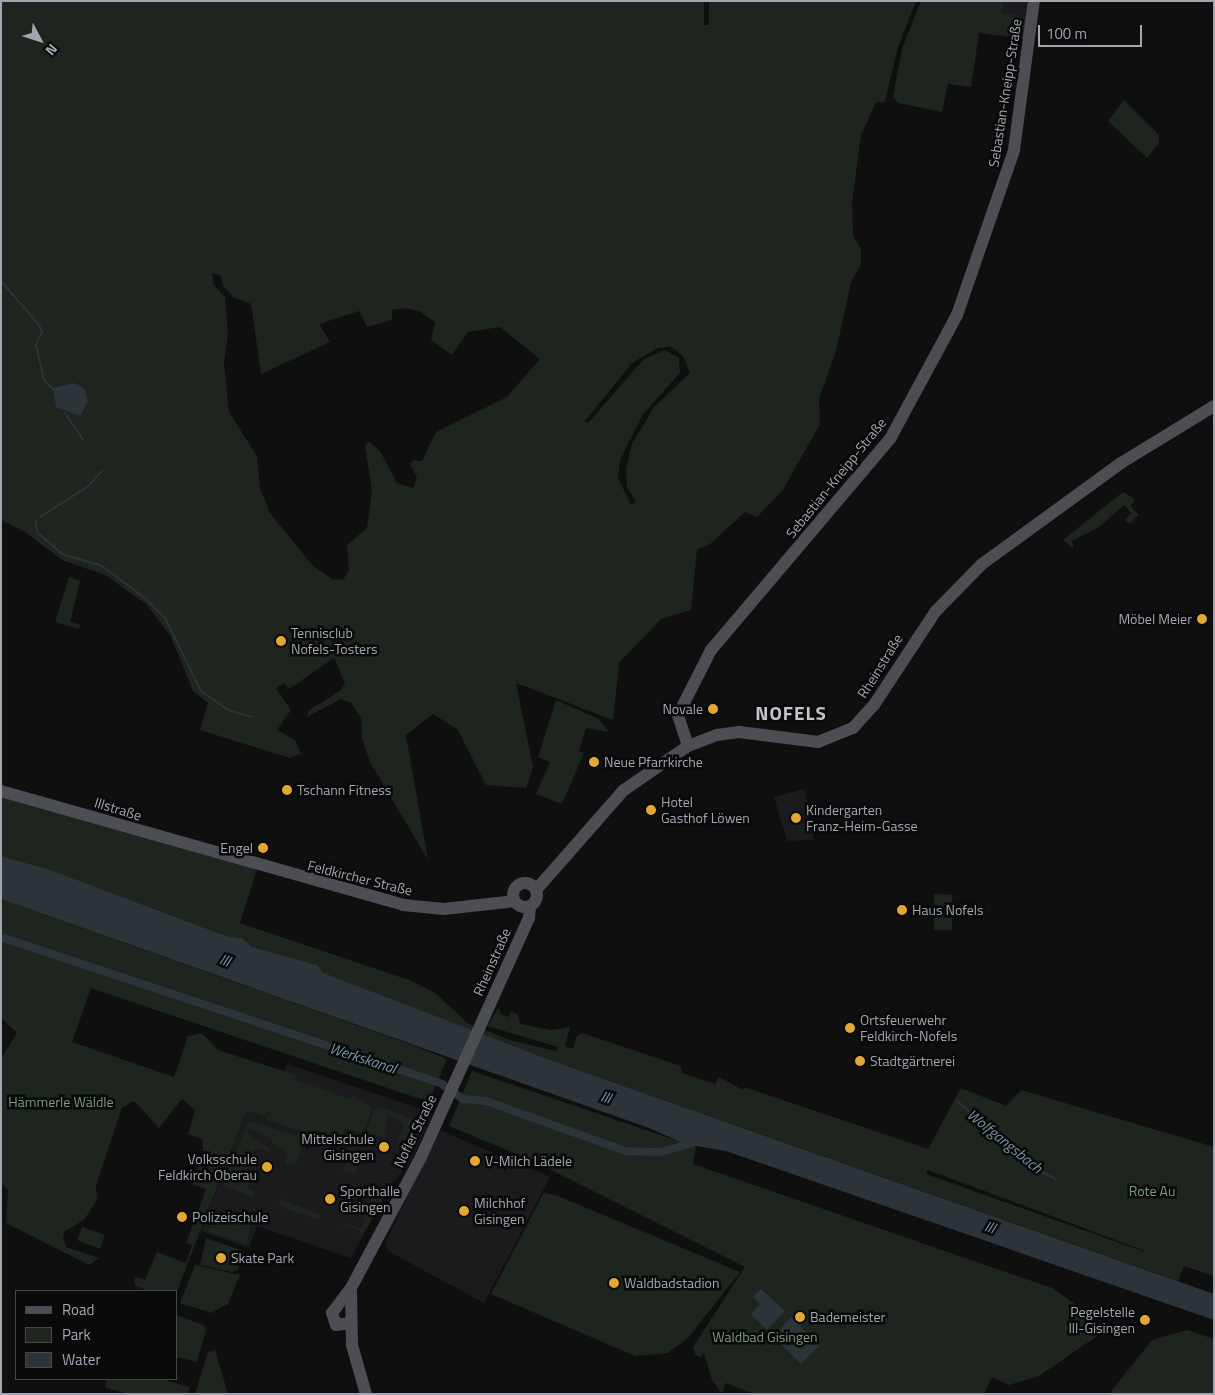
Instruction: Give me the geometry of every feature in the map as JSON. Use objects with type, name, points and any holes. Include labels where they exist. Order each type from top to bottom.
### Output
[{"type":"main road","name":"Sebastian-Kneipp-Straße","points":[[688,746],[678,723],[680,707],[717,642],[890,439],[953,323],[1006,179],[1034,1]]},
{"type":"main road","name":"Rheinstraße","points":[[487,1012],[524,926],[520,902],[520,883],[534,887],[554,870],[624,790],[688,746],[728,733],[753,733],[804,742],[843,734],[874,705],[940,605],[979,567],[1108,472],[1214,406]]},
{"type":"main road","name":"Illstraße","points":[[1,791],[226,856]]},
{"type":"main road","name":"Feldkircher Straße","points":[[226,856],[403,905],[444,909],[520,902]]},
{"type":"main road","points":[[520,902],[537,898],[534,887]]},
{"type":"main road","name":"Nofler Straße","points":[[344,1325],[332,1315],[344,1308],[351,1288],[442,1112],[487,1012]]},
{"type":"main road","points":[[344,1308],[344,1325],[352,1345],[366,1394]]},
{"type":"shaded area","points":[[1004,1],[1031,1],[1028,18],[1002,12]]},
{"type":"shaded area","name":"Kindergarten Franz-Heim-Gasse","points":[[804,789],[814,840],[787,841],[774,797]]},
{"type":"shaded area","points":[[287,1064],[433,1113],[408,1166],[389,1187],[351,1258],[257,1226],[249,1248],[201,1231],[247,1110],[283,1073]]},
{"type":"shaded area","points":[[439,1130],[550,1177],[484,1303],[388,1251],[385,1243]]},
{"type":"green space","points":[[1,1],[704,1],[704,25],[709,25],[709,1],[916,1],[898,47],[885,102],[876,102],[861,135],[852,203],[853,236],[861,249],[861,265],[851,282],[836,351],[819,399],[820,424],[783,490],[757,517],[745,512],[709,545],[697,549],[691,610],[661,619],[619,663],[613,720],[516,683],[533,767],[526,788],[486,785],[458,730],[433,714],[406,735],[428,860],[370,762],[362,738],[361,718],[351,703],[341,699],[307,717],[308,711],[341,690],[345,683],[334,658],[289,689],[284,683],[276,688],[291,710],[277,730],[295,740],[301,754],[290,758],[200,730],[208,703],[193,691],[170,635],[146,604],[105,575],[62,560],[25,532],[1,520]],"holes":[[[212,273],[221,276],[223,286],[233,297],[251,304],[261,374],[330,342],[319,324],[359,311],[367,327],[392,320],[392,310],[405,308],[419,311],[435,322],[431,340],[452,355],[468,332],[500,327],[540,359],[507,397],[436,432],[422,461],[413,460],[410,465],[417,477],[413,488],[397,483],[380,451],[369,442],[365,446],[372,491],[367,528],[347,545],[349,570],[343,580],[332,579],[313,566],[270,513],[260,488],[257,456],[229,412],[224,363],[228,335],[225,297],[214,285]],[[671,347],[683,356],[690,373],[654,407],[632,444],[626,469],[627,487],[636,502],[631,505],[618,478],[620,460],[643,414],[680,373],[679,358],[665,350],[644,359],[588,423],[585,421],[632,363],[658,348]]]},
{"type":"green space","points":[[921,1],[1004,1],[1002,12],[1028,18],[1026,39],[979,33],[971,87],[948,84],[942,112],[898,103],[893,97],[902,49]]},
{"type":"green space","points":[[1124,100],[1159,135],[1159,143],[1147,158],[1108,121]]},
{"type":"green space","points":[[1123,492],[1135,499],[1131,506],[1139,515],[1129,524],[1125,520],[1131,513],[1124,505],[1099,527],[1072,541],[1074,549],[1063,540]]},
{"type":"green space","points":[[69,577],[80,581],[70,622],[81,625],[79,629],[55,622]]},
{"type":"green space","points":[[556,700],[599,719],[609,732],[586,728],[579,751],[584,753],[562,804],[536,794],[550,762],[538,757]]},
{"type":"green space","name":"Rote Au","points":[[1,791],[258,866],[240,923],[409,980],[435,993],[469,1024],[513,1041],[556,1051],[558,1047],[487,1026],[499,1007],[500,1014],[509,1017],[511,1012],[517,1014],[521,1024],[550,1030],[570,1027],[565,1046],[573,1049],[577,1036],[582,1033],[681,1066],[682,1073],[715,1084],[719,1077],[741,1089],[747,1088],[928,1149],[961,1088],[1006,1106],[1021,1090],[1214,1147],[1214,1276],[1184,1266],[1178,1281],[553,1061],[324,973],[317,965],[252,947],[241,938],[226,936],[51,870],[1,856]],"holes":[[[928,1170],[1145,1252],[926,1174]]]},
{"type":"green space","points":[[934,894],[952,895],[952,930],[934,930]]},
{"type":"green space","name":"Hämmerle Wäldle","points":[[1,899],[447,1059],[429,1102],[91,988],[72,1042],[174,1077],[188,1036],[202,1033],[218,1050],[296,1075],[295,1080],[350,1099],[356,1094],[355,1098],[373,1107],[363,1134],[345,1128],[338,1145],[266,1119],[272,1110],[264,1116],[247,1110],[178,1290],[146,1290],[136,1286],[134,1281],[136,1277],[145,1280],[157,1252],[186,1263],[192,1245],[186,1243],[206,1189],[192,1184],[202,1157],[205,1167],[216,1179],[205,1165],[202,1139],[188,1134],[195,1110],[182,1099],[159,1128],[134,1101],[122,1108],[96,1185],[97,1200],[84,1220],[65,1231],[63,1237],[66,1247],[99,1258],[89,1265],[6,1223],[8,1190],[1,1182],[1,1058],[17,1033],[1,1018]]},
{"type":"green space","name":"Waldbad Gisingen","points":[[472,1071],[696,1147],[693,1164],[1052,1288],[1095,1318],[1100,1334],[1039,1376],[1009,1385],[992,1377],[984,1394],[754,1394],[726,1383],[722,1394],[712,1380],[704,1353],[701,1357],[695,1355],[693,1347],[745,1267],[535,1162],[449,1126]]},
{"type":"green space","points":[[380,1106],[415,1121],[406,1145],[398,1141],[404,1124],[388,1114],[384,1136],[365,1135],[374,1110]]},
{"type":"green space","points":[[249,1121],[306,1138],[295,1166],[285,1163],[288,1154],[272,1143],[273,1139],[246,1127],[250,1136],[270,1149],[269,1152],[256,1148],[246,1163],[251,1165],[245,1178],[249,1179],[247,1188],[255,1191],[253,1197],[223,1185],[246,1126]]},
{"type":"green space","points":[[353,1145],[357,1146],[356,1175],[343,1171]]},
{"type":"green space","name":"Waldbadstadion","points":[[544,1192],[558,1196],[740,1272],[688,1338],[668,1353],[635,1356],[491,1294]]},
{"type":"green space","points":[[373,1193],[384,1197],[364,1233],[359,1235],[360,1231],[338,1223],[361,1228]]},
{"type":"green space","points":[[281,1199],[321,1215],[319,1220],[278,1206]]},
{"type":"green space","points":[[217,1212],[251,1225],[246,1244],[208,1232]]},
{"type":"green space","points":[[82,1227],[105,1235],[100,1249],[77,1240]]},
{"type":"green space","name":"Skate Park","points":[[206,1238],[244,1251],[238,1270],[232,1272],[200,1265]]},
{"type":"green space","points":[[195,1265],[240,1275],[228,1304],[211,1313],[180,1303]]},
{"type":"green space","points":[[178,1316],[203,1325],[206,1330],[197,1362],[178,1357]]},
{"type":"green space","points":[[1187,1330],[1214,1339],[1214,1394],[1109,1394],[1152,1340]]},
{"type":"green space","points":[[215,1350],[228,1394],[195,1394],[208,1352]]},
{"type":"green space","points":[[107,1380],[165,1380],[190,1387],[188,1394],[128,1394],[105,1388]]},
{"type":"water","points":[[74,383],[85,389],[88,401],[80,416],[56,407],[53,388]]},
{"type":"water","name":"Ill","points":[[1,856],[51,870],[226,936],[242,938],[252,947],[317,965],[324,973],[553,1061],[1214,1294],[1214,1320],[726,1151],[685,1144],[649,1128],[1,899]]},
{"type":"water","points":[[761,1289],[785,1311],[767,1330],[751,1314],[760,1304],[753,1297]]},
{"type":"water","points":[[791,1317],[820,1345],[801,1364],[773,1336]]},
{"type":"waterway","name":"Wolfgangsbach","points":[[1,281],[39,325],[42,332],[36,345],[44,380],[53,389]]},
{"type":"waterway","name":"Wolfgangsbach","points":[[65,413],[83,440]]},
{"type":"waterway","name":"Wolfgangsbach","points":[[40,517],[87,487],[103,470]]},
{"type":"waterway","name":"Wolfgangsbach","points":[[36,522],[37,532],[62,554],[102,566],[145,598],[165,618],[201,691],[228,710],[252,717]]},
{"type":"waterway","name":"Werkskanal","points":[[1,937],[442,1084],[463,1099],[486,1101],[626,1151],[661,1152],[695,1142]]},
{"type":"waterway","name":"Wolfgangsbach","points":[[957,1101],[1040,1171],[1056,1179]]},
{"type":"place","name":"Möbel Meier","points":[[1202,619]]},
{"type":"place","name":"Tennisclub Nofels-Tosters","points":[[281,641]]},
{"type":"place","name":"Novale","points":[[713,709]]},
{"type":"place","name":"Neue Pfarrkirche","points":[[594,762]]},
{"type":"place","name":"Tschann Fitness","points":[[287,790]]},
{"type":"place","name":"Hotel Gasthof Löwen","points":[[651,810]]},
{"type":"place","name":"Kindergarten Franz-Heim-Gasse","points":[[796,818]]},
{"type":"place","name":"Engel","points":[[263,848]]},
{"type":"place","name":"Haus Nofels","points":[[902,910]]},
{"type":"place","name":"Ortsfeuerwehr Feldkirch-Nofels","points":[[850,1028]]},
{"type":"place","name":"Stadtgärtnerei","points":[[860,1061]]},
{"type":"place","name":"Mittelschule Gisingen","points":[[384,1147]]},
{"type":"place","name":"V-Milch Lädele","points":[[475,1161]]},
{"type":"place","name":"Volksschule Feldkirch Oberau","points":[[267,1167]]},
{"type":"place","name":"Sporthalle Gisingen","points":[[330,1199]]},
{"type":"place","name":"Milchhof Gisingen","points":[[464,1211]]},
{"type":"place","name":"Polizeischule","points":[[182,1217]]},
{"type":"place","name":"Skate Park","points":[[221,1258]]},
{"type":"place","name":"Waldbadstadion","points":[[614,1283]]},
{"type":"place","name":"Bademeister","points":[[800,1317]]},
{"type":"place","name":"Pegelstelle Ill-Gisingen","points":[[1145,1320]]},
{"type":"district","name":"NOFELS","points":[[791,713]]}]
